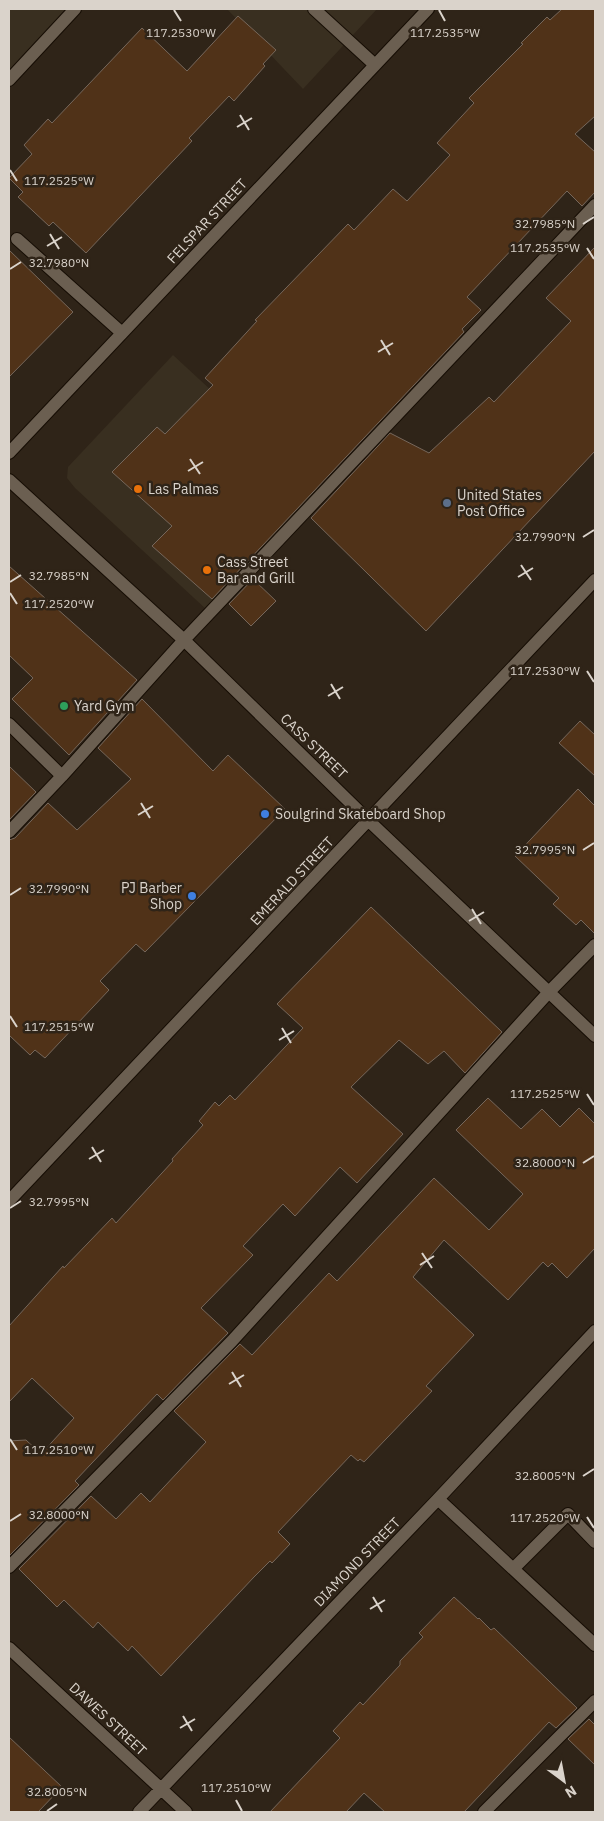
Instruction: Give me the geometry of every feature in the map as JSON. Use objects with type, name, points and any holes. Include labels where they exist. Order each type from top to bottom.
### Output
[{"type":"street","points":[[9,80],[75,9]]},
{"type":"street","points":[[314,9],[375,65]]},
{"type":"street","name":"FELSPAR STREET","points":[[9,453],[428,9]]},
{"type":"street","points":[[9,832],[184,640],[595,205]]},
{"type":"street","points":[[17,239],[122,333]]},
{"type":"street","name":"CASS STREET","points":[[9,480],[184,640],[595,1036]]},
{"type":"street","name":"EMERALD STREET","points":[[9,1201],[370,821],[595,580]]},
{"type":"street","points":[[9,724],[62,776]]},
{"type":"street","points":[[9,1567],[232,1341],[549,992],[595,945]]},
{"type":"street","name":"DIAMOND STREET","points":[[139,1812],[438,1499],[595,1331]]},
{"type":"street","points":[[438,1499],[514,1568],[595,1646]]},
{"type":"street","points":[[514,1568],[568,1514],[595,1542]]},
{"type":"street","name":"DAWES STREET","points":[[9,1648],[186,1812]]},
{"type":"street","points":[[484,1812],[595,1701]]},
{"type":"shaded area","points":[[9,9],[70,9],[9,74]]},
{"type":"shaded area","points":[[227,9],[377,9],[303,89]]},
{"type":"shaded area","points":[[173,355],[320,491],[207,610],[75,488],[67,478],[68,467]]},
{"type":"building","points":[[562,9],[595,9],[595,116],[575,134],[595,152],[595,192],[582,206],[567,191],[467,297],[481,310],[462,329],[464,332],[212,599],[152,546],[172,526],[112,472],[157,427],[165,434],[213,385],[205,378],[257,321],[255,320],[348,224],[354,230],[393,189],[407,201],[450,155],[437,143],[474,103],[469,98],[547,17],[550,20]]},
{"type":"building","points":[[238,16],[276,50],[263,64],[265,66],[234,101],[229,96],[189,138],[192,141],[86,253],[53,222],[49,226],[18,197],[23,192],[9,178],[32,154],[24,145],[48,119],[52,123],[142,28],[187,71]]},
{"type":"building","name":"United States Post Office","points":[[595,247],[595,451],[426,631],[311,518],[390,433],[429,453],[489,397],[494,402],[571,321],[546,298]]},
{"type":"building","points":[[9,250],[73,312],[9,377]]},
{"type":"building","points":[[9,566],[137,680],[69,755],[12,699],[33,678],[9,655]]},
{"type":"building","points":[[253,579],[276,601],[251,626],[229,604]]},
{"type":"building","points":[[142,699],[213,771],[228,755],[285,809],[145,952],[136,944],[100,981],[109,990],[45,1058],[35,1050],[30,1055],[9,1035],[9,840],[15,838],[48,803],[77,830],[131,779],[98,748]]},
{"type":"building","points":[[580,721],[595,735],[595,776],[559,743]]},
{"type":"building","points":[[9,766],[36,792],[9,820]]},
{"type":"building","points":[[578,789],[595,806],[595,934],[581,920],[576,925],[553,904],[559,898],[515,856]]},
{"type":"building","points":[[371,907],[502,1032],[465,1073],[444,1051],[428,1064],[399,1040],[351,1087],[403,1134],[357,1183],[340,1167],[295,1216],[283,1204],[243,1246],[253,1255],[201,1308],[228,1333],[163,1400],[157,1394],[75,1481],[79,1485],[9,1556],[9,1441],[26,1440],[41,1454],[74,1418],[32,1378],[9,1402],[9,1326],[63,1266],[64,1268],[112,1218],[116,1223],[203,1125],[199,1121],[215,1102],[219,1106],[230,1095],[235,1100],[303,1028],[277,1004]]},
{"type":"building","points":[[488,1098],[521,1129],[542,1109],[560,1127],[579,1108],[595,1124],[595,1248],[567,1278],[552,1263],[548,1267],[543,1262],[508,1300],[444,1240],[413,1277],[474,1335],[426,1386],[432,1391],[364,1462],[360,1459],[358,1461],[351,1455],[278,1532],[290,1544],[272,1563],[270,1561],[254,1577],[161,1676],[132,1646],[128,1651],[98,1622],[93,1628],[64,1600],[57,1607],[19,1569],[91,1496],[116,1519],[141,1493],[150,1502],[206,1442],[174,1411],[240,1344],[252,1355],[329,1273],[337,1281],[434,1178],[489,1230],[523,1194],[456,1130]]},
{"type":"building","points":[[454,1597],[491,1630],[494,1628],[577,1708],[556,1728],[549,1722],[464,1812],[385,1812],[364,1793],[346,1812],[270,1812],[340,1738],[333,1731],[360,1702],[363,1705],[400,1665],[400,1661],[423,1637],[419,1633]]},
{"type":"building","points":[[589,1719],[595,1725],[595,1765],[568,1739]]},
{"type":"building","points":[[9,1737],[62,1787],[38,1812],[9,1812]]},
{"type":"place","name":"Las Palmas","points":[[138,489]]},
{"type":"place","name":"United States Post Office","points":[[447,503]]},
{"type":"place","name":"Cass Street Bar and Grill","points":[[207,570]]},
{"type":"place","name":"Yard Gym","points":[[64,706]]},
{"type":"place","name":"Soulgrind Skateboard Shop","points":[[265,814]]},
{"type":"place","name":"PJ Barber Shop","points":[[192,896]]}]
